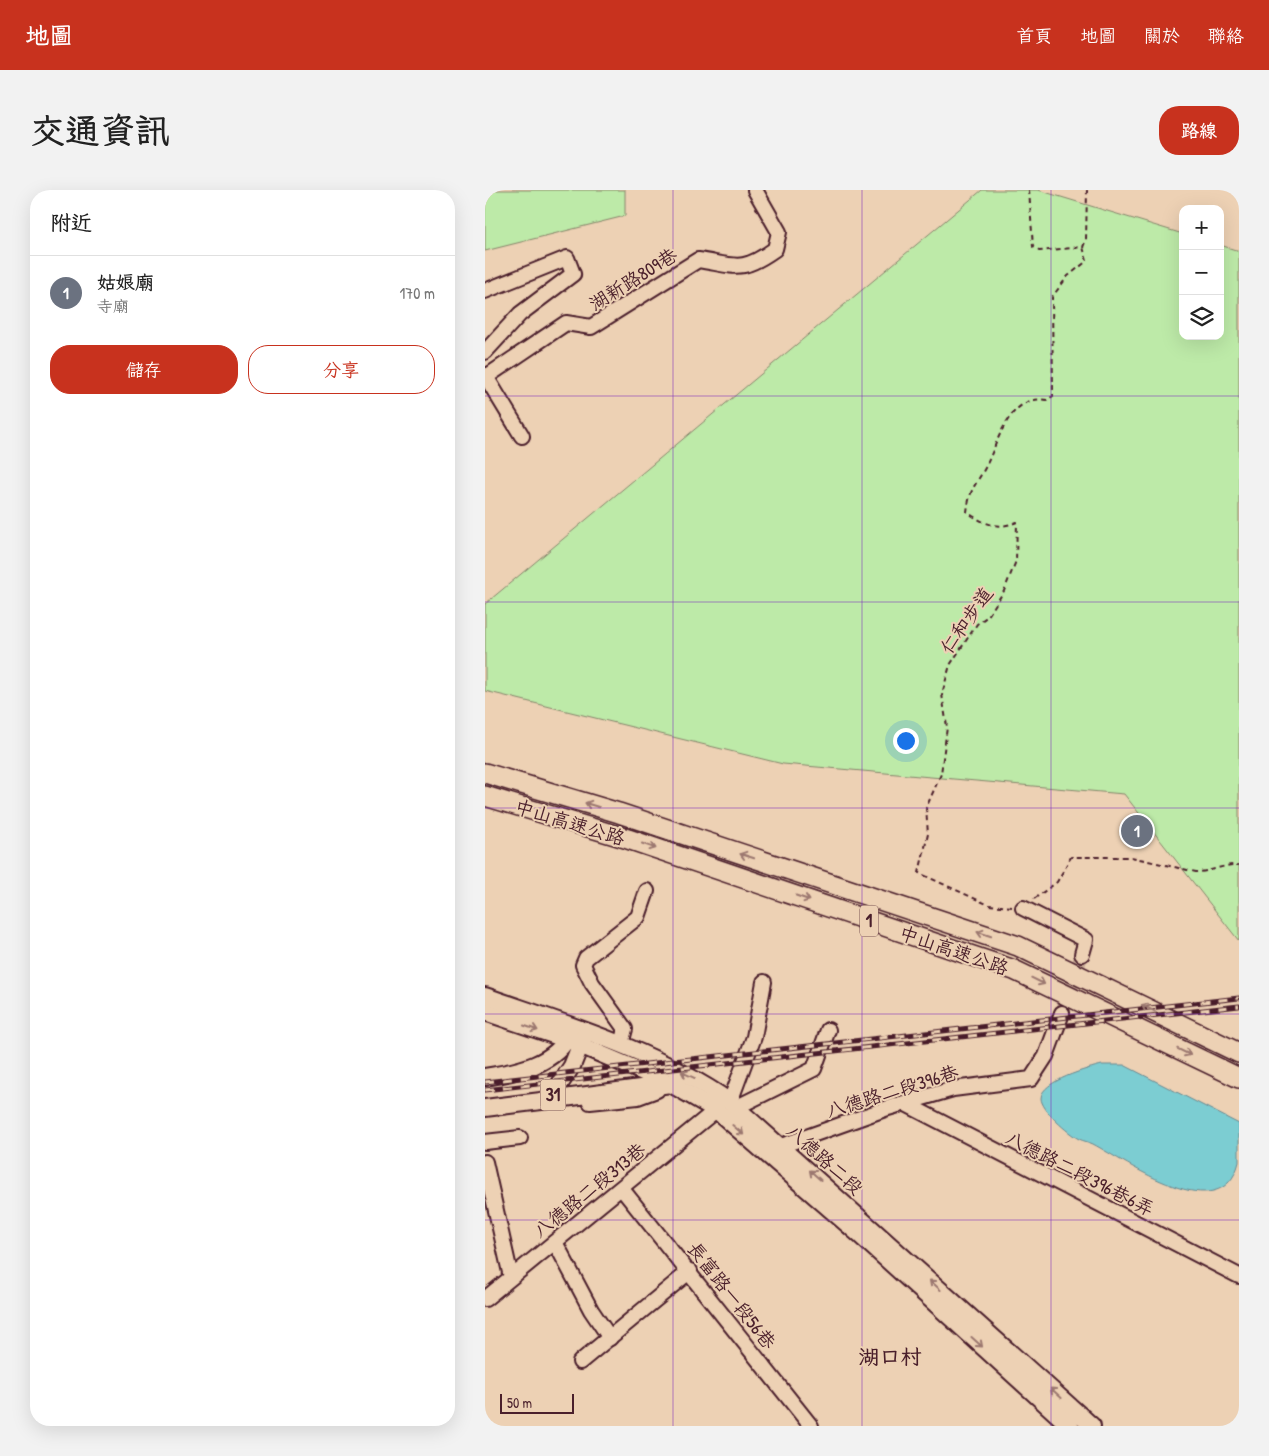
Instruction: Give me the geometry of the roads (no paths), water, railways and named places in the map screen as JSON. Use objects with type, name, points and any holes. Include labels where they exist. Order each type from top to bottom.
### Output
[{"type":"highway","name":"中山高速公路","points":[[485,773],[619,813],[1018,946],[1239,1052]]},
{"type":"highway","name":"中山高速公路","points":[[485,796],[628,839],[1014,970],[1239,1078]]},
{"type":"main road","name":"八德路二段","points":[[485,996],[576,1036],[671,1084],[716,1110],[865,1231],[1092,1426]]},
{"type":"main road","name":"八德路二段","points":[[485,1012],[576,1036],[621,1044],[700,1081],[734,1105],[781,1146],[865,1231],[1070,1426]]},
{"type":"main road","name":"31","points":[[485,1077],[513,1073],[536,1065],[553,1055],[576,1036]]},
{"type":"main road","name":"31","points":[[549,1100],[572,1066],[576,1036]]},
{"type":"main road","name":"31","points":[[485,1108],[671,1084]]},
{"type":"street","name":"湖新路809巷","points":[[485,376],[566,323],[591,327],[698,260],[739,267],[754,264],[775,249],[779,232],[755,190]]},
{"type":"street","points":[[485,291],[567,258],[573,274],[520,314],[485,352]]},
{"type":"street","points":[[485,376],[522,436]]},
{"type":"street","points":[[621,1044],[625,1029],[592,983],[583,965],[586,958],[638,917],[647,891]]},
{"type":"street","points":[[1023,908],[1086,940],[1082,954]]},
{"type":"street","points":[[734,1105],[754,1036],[764,982]]},
{"type":"street","name":"八德路二段396巷","points":[[781,1146],[904,1103],[953,1089],[1031,1079],[1046,1056],[1062,1013]]},
{"type":"street","points":[[734,1105],[814,1069],[828,1030]]},
{"type":"street","points":[[485,1113],[638,1097],[671,1084]]},
{"type":"street","name":"八德路二段396巷6弄","points":[[904,1103],[1239,1276]]},
{"type":"street","name":"八德路二段313巷","points":[[485,1299],[622,1189],[716,1110]]},
{"type":"street","points":[[485,1142],[520,1138]]},
{"type":"street","points":[[485,1162],[511,1277]]},
{"type":"street","name":"長富路一段56巷","points":[[622,1189],[811,1426]]},
{"type":"street","points":[[555,1242],[591,1310],[609,1338]]},
{"type":"street","points":[[580,1362],[689,1272]]},
{"type":"water","points":[[1102,1065],[1124,1065],[1239,1124],[1239,1162],[1229,1182],[1214,1191],[1194,1191],[1172,1186],[1093,1144],[1079,1139],[1050,1115],[1041,1098],[1043,1092],[1049,1086],[1067,1076]]},
{"type":"tunnel","points":[[1062,1013],[1082,954]]},
{"type":"railway","points":[[485,1082],[1239,998]]},
{"type":"railway","points":[[485,1090],[1239,1006]]},
{"type":"place","name":"姑娘廟","points":[[1137,831]]},
{"type":"district","name":"湖口村","points":[[890,1357]]}]
